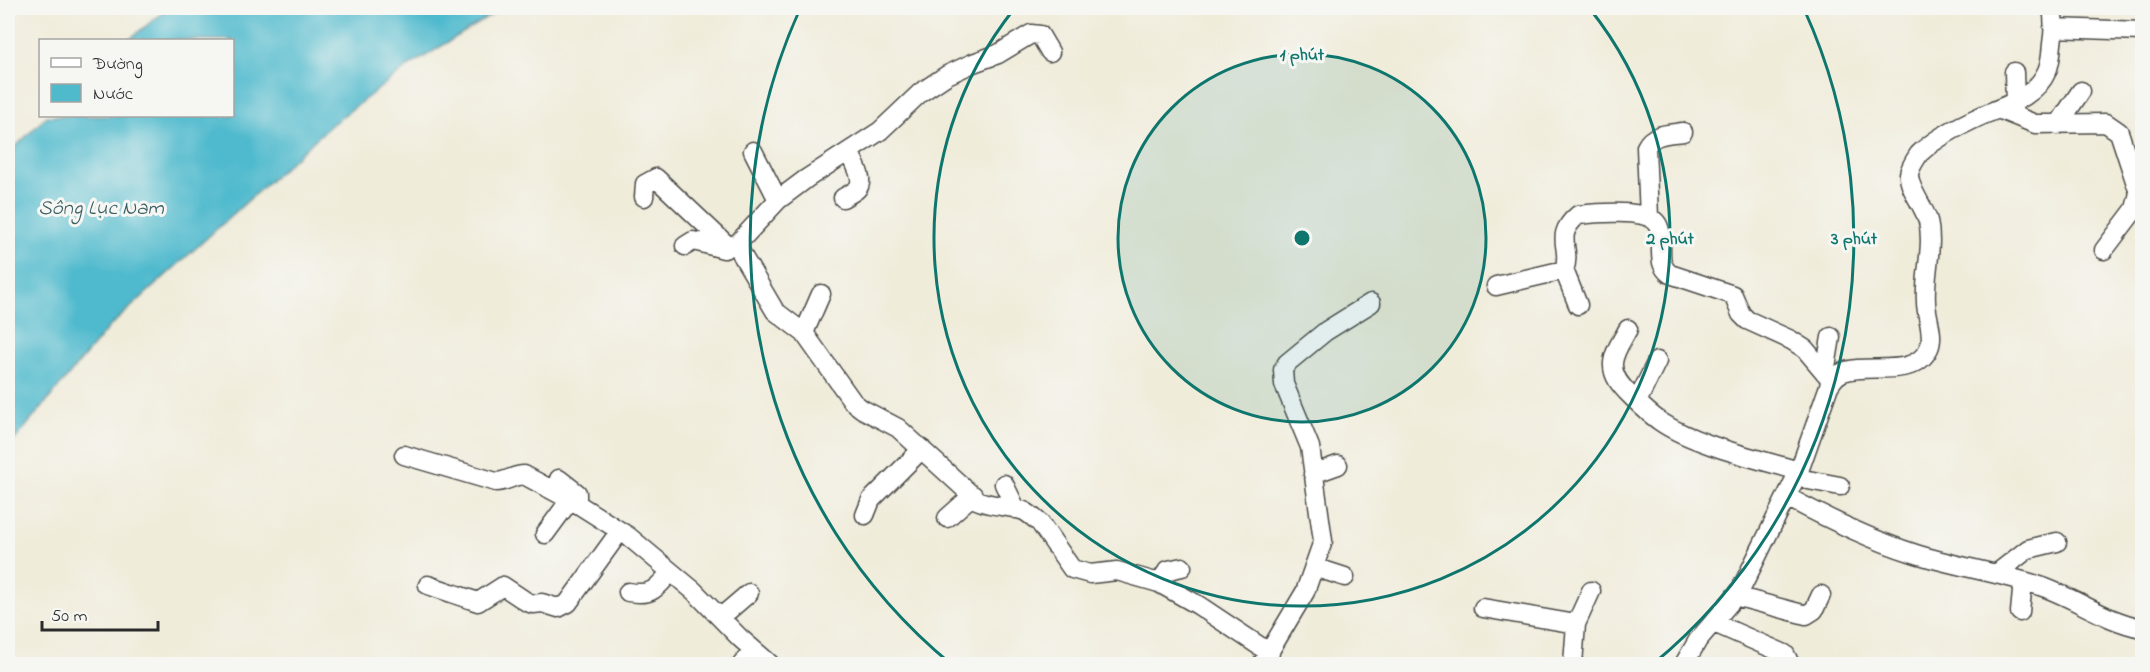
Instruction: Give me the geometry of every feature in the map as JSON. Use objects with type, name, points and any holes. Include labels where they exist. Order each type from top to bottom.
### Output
[{"type":"street","points":[[1828,377],[1842,372],[1911,365],[1929,349],[1931,340],[1926,303],[1930,236],[1926,213],[1910,181],[1909,174],[1919,155],[1930,145],[1970,122],[2006,106],[2037,87],[2047,72],[2051,60],[2052,8]]},
{"type":"street","points":[[2053,28],[2142,32]]},
{"type":"street","points":[[685,246],[693,242],[721,249],[734,245],[778,200],[880,131],[920,93],[946,75],[998,54],[1030,34],[1040,35],[1050,52]]},
{"type":"street","points":[[2006,106],[2014,72]]},
{"type":"street","points":[[2058,125],[2080,91]]},
{"type":"street","points":[[2006,106],[2035,124],[2106,123],[2119,132],[2139,193],[2138,201],[2135,209],[2104,250]]},
{"type":"street","points":[[1649,217],[1646,147],[1654,137],[1683,132]]},
{"type":"street","points":[[753,151],[778,200]]},
{"type":"street","points":[[843,198],[858,189],[860,184],[859,175],[849,151]]},
{"type":"street","points":[[644,197],[645,184],[656,178],[734,245],[775,311],[804,333],[853,402],[862,410],[898,428],[977,500],[986,505],[1025,512],[1040,523],[1072,569],[1090,574],[1117,571],[1159,583],[1198,604],[1266,659],[1296,610],[1323,541],[1308,440],[1284,384],[1283,370],[1287,363],[1326,332],[1371,303]]},
{"type":"street","points":[[1578,305],[1564,270],[1566,268],[1564,240],[1566,227],[1578,215],[1614,213],[1649,217],[1657,223],[1660,230],[1664,269],[1670,274],[1733,295],[1741,314],[1747,320],[1791,340],[1805,350],[1828,377]]},
{"type":"street","points":[[1496,286],[1564,270]]},
{"type":"street","points":[[804,333],[821,294]]},
{"type":"street","points":[[1628,329],[1616,352],[1613,363],[1614,374],[1624,389],[1662,423],[1711,444],[1802,477],[1840,486]]},
{"type":"street","points":[[1684,664],[1698,640],[1736,596],[1787,497],[1802,477],[1828,377],[1831,337]]},
{"type":"street","points":[[1637,402],[1657,362]]},
{"type":"street","points":[[865,515],[871,500],[922,449]]},
{"type":"street","points":[[404,455],[496,482],[503,482],[515,475],[524,475],[573,502],[620,531],[671,572],[770,664]]},
{"type":"street","points":[[1314,474],[1338,465]]},
{"type":"street","points":[[545,534],[573,502],[577,493],[559,479]]},
{"type":"street","points":[[1004,484],[1016,509]]},
{"type":"street","points":[[947,518],[972,495]]},
{"type":"street","points":[[1787,497],[1821,516],[1914,554],[2039,586],[2083,604],[2096,614],[2142,628]]},
{"type":"street","points":[[428,585],[478,602],[503,586],[527,602],[563,607],[620,531]]},
{"type":"street","points":[[1996,574],[2028,549],[2057,542]]},
{"type":"street","points":[[1159,583],[1168,570],[1182,567]]},
{"type":"street","points":[[1314,567],[1345,578]]},
{"type":"street","points":[[628,592],[649,593],[671,572]]},
{"type":"street","points":[[2020,612],[2023,581]]},
{"type":"street","points":[[1573,664],[1576,624],[1591,591]]},
{"type":"street","points":[[721,617],[750,593]]},
{"type":"street","points":[[1736,596],[1806,615],[1814,610],[1821,595]]},
{"type":"street","points":[[1483,608],[1576,624]]},
{"type":"street","points":[[1714,623],[1785,654],[1790,664]]},
{"type":"street","points":[[742,664],[754,651]]},
{"type":"water","name":"Sông Lục Nam","points":[[169,8],[503,8],[406,68],[331,125],[108,328],[8,448],[8,154],[46,117],[234,117],[234,39],[129,39]]}]
